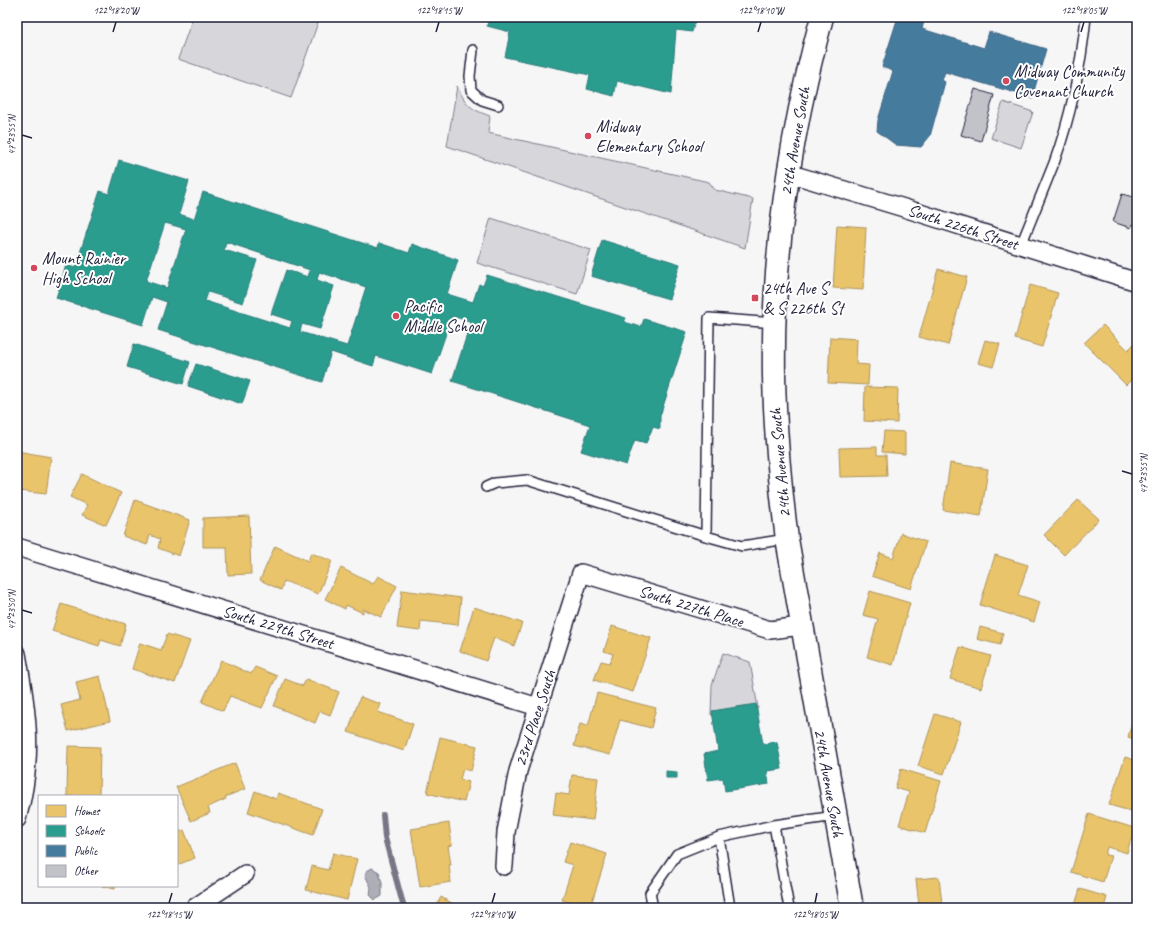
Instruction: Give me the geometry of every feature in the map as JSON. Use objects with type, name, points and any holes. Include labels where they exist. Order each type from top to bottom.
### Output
[{"type":"street","name":"24th Avenue South","points":[[822,17],[804,90],[788,173],[779,258],[775,323],[774,375],[776,427],[786,539],[852,908]]},
{"type":"street","name":"South 226th Street","points":[[788,173],[854,192],[1137,282]]},
{"type":"street","name":"South 229th Street","points":[[18,552],[538,707]]},
{"type":"street","name":"South 227th Place","points":[[581,573],[770,630],[801,626]]},
{"type":"street","name":"23rd Place South","points":[[504,866],[506,832],[518,771],[581,573]]},
{"type":"street","points":[[17,654],[27,719],[28,745],[26,780],[17,819]]},
{"type":"street","points":[[194,908],[245,874]]},
{"type":"lane","points":[[1021,245],[1054,162],[1064,130],[1083,49],[1086,17]]},
{"type":"lane","points":[[474,50],[470,76],[471,90],[482,100],[498,105]]},
{"type":"lane","points":[[706,536],[709,318],[775,323]]},
{"type":"lane","points":[[486,487],[496,483],[527,480],[742,546],[786,539]]},
{"type":"lane","points":[[653,908],[650,893],[676,854],[719,837],[774,825],[835,816]]},
{"type":"lane","points":[[774,825],[789,908]]},
{"type":"lane","points":[[719,837],[730,908]]},
{"type":"shaded area","points":[[193,17],[320,17],[291,98],[178,59]]},
{"type":"shaded area","points":[[457,86],[469,106],[490,116],[488,133],[709,182],[715,190],[753,199],[745,248],[447,146]]},
{"type":"shaded area","points":[[1003,102],[1033,112],[1021,148],[991,138]]},
{"type":"shaded area","points":[[491,218],[591,250],[577,294],[477,263]]},
{"type":"shaded area","points":[[723,653],[750,662],[758,708],[711,715],[712,685]]},
{"type":"shaded area","points":[[372,868],[379,872],[382,883],[382,896],[375,900],[370,895],[371,887],[365,875],[367,871]]},
{"type":"building: Homes","points":[[837,225],[866,227],[863,290],[833,288]]},
{"type":"building: Homes","points":[[938,269],[967,277],[948,345],[919,337]]},
{"type":"building: Homes","points":[[1030,285],[1058,293],[1042,347],[1015,339]]},
{"type":"building: Homes","points":[[1103,325],[1128,350],[1135,343],[1137,346],[1137,374],[1126,385],[1084,343]]},
{"type":"building: Homes","points":[[830,337],[857,339],[856,364],[869,365],[868,385],[828,383]]},
{"type":"building: Homes","points":[[985,340],[1000,344],[993,367],[978,363]]},
{"type":"building: Homes","points":[[865,387],[898,388],[897,423],[864,421]]},
{"type":"building: Homes","points":[[884,431],[905,432],[905,454],[882,452]]},
{"type":"building: Homes","points":[[877,447],[877,455],[886,455],[887,476],[840,477],[839,448]]},
{"type":"building: Homes","points":[[17,451],[51,457],[46,494],[19,491],[20,480],[17,480]]},
{"type":"building: Homes","points":[[950,463],[988,469],[981,516],[943,510]]},
{"type":"building: Homes","points":[[82,474],[121,493],[106,525],[82,515],[87,505],[70,497]]},
{"type":"building: Homes","points":[[135,500],[190,520],[179,556],[158,548],[160,539],[150,535],[147,545],[123,536]]},
{"type":"building: Homes","points":[[1078,500],[1099,519],[1064,555],[1044,535]]},
{"type":"building: Homes","points":[[249,516],[251,574],[228,575],[227,547],[203,547],[203,518]]},
{"type":"building: Homes","points":[[901,533],[926,542],[911,589],[872,576],[880,553],[893,558]]},
{"type":"building: Homes","points":[[275,546],[308,561],[311,553],[332,561],[318,594],[284,581],[281,590],[260,580]]},
{"type":"building: Homes","points":[[995,555],[1028,565],[1018,595],[1040,602],[1034,622],[980,605]]},
{"type":"building: Homes","points":[[341,568],[373,584],[378,576],[397,586],[381,617],[363,609],[363,613],[346,605],[345,609],[325,599]]},
{"type":"building: Homes","points":[[402,590],[461,598],[458,625],[421,621],[420,631],[397,628]]},
{"type":"building: Homes","points":[[870,591],[910,603],[893,665],[867,657],[878,619],[863,615]]},
{"type":"building: Homes","points":[[61,604],[126,624],[120,646],[101,640],[99,646],[52,631]]},
{"type":"building: Homes","points":[[474,607],[522,623],[514,646],[494,638],[486,661],[460,651]]},
{"type":"building: Homes","points":[[612,626],[651,638],[633,692],[594,680],[601,661],[610,663],[613,654],[604,651]]},
{"type":"building: Homes","points":[[980,627],[1003,633],[1000,645],[977,639]]},
{"type":"building: Homes","points":[[167,634],[190,641],[175,683],[132,669],[140,643],[161,650]]},
{"type":"building: Homes","points":[[960,647],[991,656],[981,688],[950,679]]},
{"type":"building: Homes","points":[[221,660],[251,674],[255,667],[277,676],[262,708],[230,696],[223,711],[202,702]]},
{"type":"building: Homes","points":[[100,676],[110,721],[68,731],[61,705],[80,700],[76,682]]},
{"type":"building: Homes","points":[[285,679],[303,686],[306,679],[339,692],[330,715],[320,711],[315,723],[274,706]]},
{"type":"building: Homes","points":[[597,693],[656,708],[651,728],[620,720],[610,755],[574,746],[580,724],[588,726]]},
{"type":"building: Homes","points":[[360,697],[381,704],[378,712],[413,724],[404,751],[348,732]]},
{"type":"building: Homes","points":[[1137,705],[1137,740],[1128,737]]},
{"type":"building: Homes","points":[[935,714],[961,722],[944,774],[918,766]]},
{"type":"building: Homes","points":[[440,737],[477,746],[471,771],[463,769],[460,779],[469,782],[464,802],[427,793]]},
{"type":"building: Homes","points":[[68,746],[100,747],[99,795],[67,795]]},
{"type":"building: Homes","points":[[1125,757],[1137,761],[1137,813],[1109,805]]},
{"type":"building: Homes","points":[[235,763],[245,789],[225,797],[226,799],[208,807],[210,813],[191,821],[176,787]]},
{"type":"building: Homes","points":[[901,769],[941,781],[925,833],[899,825],[909,792],[895,788]]},
{"type":"building: Homes","points":[[572,775],[598,778],[593,820],[553,815],[556,793],[569,795]]},
{"type":"building: Homes","points":[[255,791],[276,799],[278,793],[322,809],[313,835],[248,812]]},
{"type":"building: Homes","points":[[1089,814],[1134,828],[1127,853],[1107,847],[1105,855],[1111,856],[1103,882],[1071,872]]},
{"type":"building: Homes","points":[[449,823],[452,845],[448,846],[451,865],[449,865],[451,882],[420,887],[411,829]]},
{"type":"building: Homes","points":[[184,830],[195,858],[178,865],[178,833]]},
{"type":"building: Homes","points":[[570,842],[607,854],[590,908],[562,900],[573,865],[563,862]]},
{"type":"building: Homes","points":[[333,853],[357,859],[347,900],[306,890],[312,866],[328,870]]},
{"type":"building: Homes","points":[[939,877],[942,904],[919,906],[916,879]]},
{"type":"building: Homes","points":[[1080,889],[1107,897],[1104,908],[1074,908]]},
{"type":"building: Homes","points":[[441,897],[460,908],[435,908]]},
{"type":"building: Schools","points":[[489,17],[696,17],[692,32],[676,30],[671,94],[617,81],[614,96],[587,89],[590,75],[505,57],[510,32],[487,26]]},
{"type":"building: Schools","points":[[119,160],[189,181],[179,214],[194,219],[203,192],[378,248],[379,243],[409,253],[412,244],[458,260],[447,294],[473,302],[479,284],[483,286],[487,275],[626,318],[624,322],[641,327],[644,319],[687,332],[660,416],[660,429],[653,427],[646,443],[635,440],[626,465],[581,451],[590,425],[452,381],[471,322],[452,316],[432,374],[376,356],[373,366],[331,352],[322,382],[158,330],[167,302],[152,297],[143,325],[56,298],[66,265],[75,268],[100,191],[109,194]],"holes":[[[165,223],[186,229],[167,288],[146,281]],[[226,242],[310,270],[308,277],[286,270],[271,314],[292,321],[290,328],[205,301],[208,292],[243,303],[257,260],[224,250]],[[319,272],[366,287],[347,346],[300,332],[302,324],[320,329],[334,286],[317,280]]]},
{"type":"building: Schools","points":[[602,240],[680,264],[669,299],[591,276]]},
{"type":"building: Schools","points":[[134,344],[190,362],[183,384],[127,367]]},
{"type":"building: Schools","points":[[196,364],[250,381],[242,404],[188,386]]},
{"type":"building: Schools","points":[[756,704],[763,744],[777,742],[782,769],[767,771],[769,784],[725,791],[723,778],[708,780],[704,754],[718,751],[712,711]]},
{"type":"building: Schools","points":[[666,771],[677,772],[677,778],[666,778]]},
{"type":"building: Public","name":"Midway Community Covenant Church","points":[[898,17],[925,17],[922,29],[984,48],[989,32],[1046,49],[1032,98],[945,72],[942,80],[945,82],[930,136],[921,147],[896,145],[877,131],[878,120],[893,71],[882,67]]},
{"type":"building: Other","points":[[975,89],[994,95],[981,141],[961,135]]},
{"type":"building: Other","points":[[1122,194],[1137,198],[1137,226],[1132,224],[1131,228],[1113,222]]},
{"type":"waterway","points":[[383,815],[385,838],[404,908]]},
{"type":"place","name":"Midway Community Covenant Church","points":[[1006,81]]},
{"type":"place","name":"Midway Elementary School","points":[[588,136]]},
{"type":"place","name":"Mount Rainier High School","points":[[34,268]]},
{"type":"place","name":"24th Ave S & S 226th St","points":[[755,298]]},
{"type":"place","name":"Pacific Middle School","points":[[396,316]]}]
